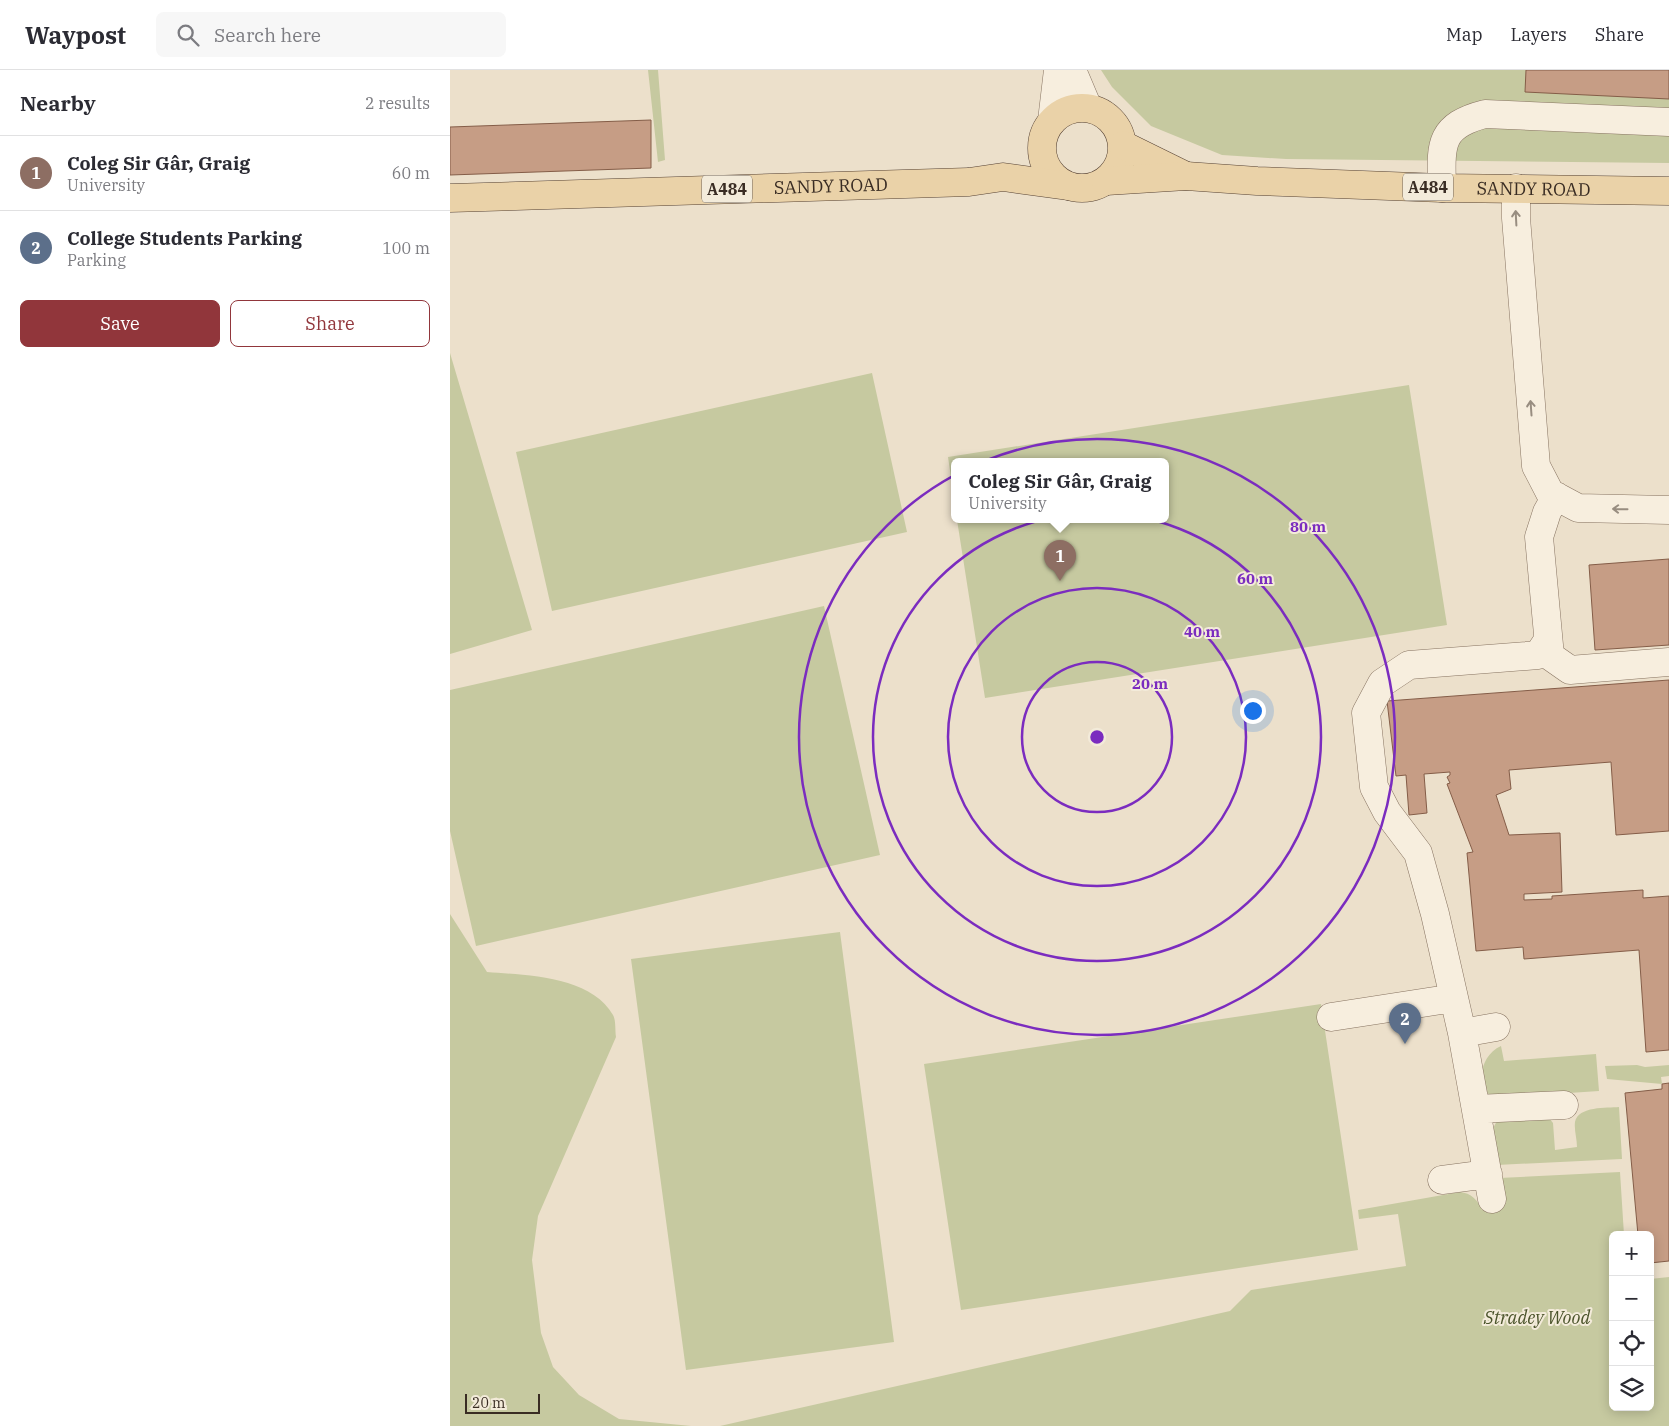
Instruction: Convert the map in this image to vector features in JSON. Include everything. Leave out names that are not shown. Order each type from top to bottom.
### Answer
[{"type":"main road","points":[[1003,177],[1047,133],[1062,113],[1074,108],[1088,108],[1101,112],[1112,120],[1119,132],[1122,145],[1121,159],[1116,171],[1106,182]]},
{"type":"main road","points":[[1047,133],[1042,158],[1056,180],[1068,186]]},
{"type":"main road","name":"SANDY ROAD","points":[[1122,145],[1186,176]]},
{"type":"main road","name":"SANDY ROAD","points":[[1106,182],[1186,176],[1258,181],[1442,188],[1669,192]]},
{"type":"main road","name":"SANDY ROAD","points":[[450,198],[969,182],[1003,177],[1068,186]]},
{"type":"main road","name":"A484","points":[[1068,186],[1081,189],[1094,187],[1106,182]]},
{"type":"street","points":[[1047,133],[1058,70]]},
{"type":"street","points":[[1072,70],[1088,108]]},
{"type":"street","points":[[1442,188],[1443,143],[1454,128],[1465,119],[1485,114],[1669,122]]},
{"type":"street","points":[[1516,188],[1516,218],[1536,466],[1550,493],[1578,508],[1669,510]]},
{"type":"street","points":[[1556,496],[1547,512],[1540,537],[1550,656],[1570,670],[1669,662]]},
{"type":"street","points":[[1442,1180],[1490,1186],[1462,1033],[1435,914],[1418,853],[1387,812],[1374,787],[1366,713],[1382,683],[1409,665],[1538,655],[1548,640]]},
{"type":"street","points":[[1331,1017],[1454,998]]},
{"type":"street","points":[[1462,1033],[1496,1027]]},
{"type":"street","points":[[1476,1109],[1564,1105]]},
{"type":"green space","points":[[648,70],[658,70],[665,160],[658,162]]},
{"type":"green space","points":[[1101,70],[1669,70],[1669,163],[1286,159],[1222,155],[1151,126],[1112,87]]},
{"type":"green space","points":[[450,353],[532,630],[450,654]]},
{"type":"green space","points":[[872,373],[907,532],[552,611],[516,452]]},
{"type":"green space","points":[[1409,385],[1447,625],[985,698],[957,523],[1169,523],[1169,458],[951,458],[951,478],[948,457]]},
{"type":"green space","points":[[824,606],[880,855],[476,946],[450,831],[450,690]]},
{"type":"green space","points":[[450,914],[487,972],[520,974],[574,985],[590,992],[603,1002],[613,1015],[616,1037],[538,1216],[532,1260],[541,1333],[553,1367],[579,1395],[619,1419],[691,1426],[450,1426]]},
{"type":"green space","points":[[840,932],[894,1342],[686,1370],[631,959]]},
{"type":"green space","points":[[1321,1004],[1358,1250],[961,1310],[924,1064]]},
{"type":"green space","points":[[1501,1046],[1504,1061],[1596,1054],[1599,1091],[1494,1098],[1484,1086],[1482,1071],[1488,1056]]},
{"type":"green space","points":[[1637,1065],[1645,1067],[1669,1065],[1669,1076],[1661,1077],[1662,1084],[1607,1079],[1605,1066]]},
{"type":"green space","points":[[1619,1107],[1622,1159],[1497,1165],[1491,1132],[1498,1119],[1549,1118],[1553,1123],[1555,1150],[1577,1147],[1575,1122],[1581,1113],[1587,1110]]},
{"type":"green space","name":"Stradey Wood","points":[[1620,1172],[1624,1231],[1609,1231],[1609,1411],[1654,1411],[1654,1279],[1669,1277],[1669,1426],[720,1426],[1230,1311],[1251,1290],[1406,1266],[1398,1214],[1359,1219],[1358,1210],[1460,1192],[1474,1198],[1482,1210],[1503,1206],[1499,1178]]},
{"type":"building","points":[[1526,70],[1669,70],[1669,99],[1525,92]]},
{"type":"building","points":[[651,120],[651,168],[450,175],[450,127]]},
{"type":"building","points":[[1669,559],[1669,645],[1595,650],[1589,565]]},
{"type":"building","points":[[1669,680],[1669,831],[1616,835],[1611,762],[1509,770],[1511,789],[1496,795],[1509,835],[1560,833],[1562,892],[1524,894],[1524,900],[1552,899],[1552,896],[1643,890],[1643,898],[1669,896],[1669,1050],[1646,1052],[1639,950],[1524,959],[1523,947],[1476,951],[1467,853],[1473,852],[1447,784],[1450,783],[1447,777],[1450,775],[1450,772],[1424,774],[1427,813],[1409,815],[1406,775],[1396,776],[1387,701]]},
{"type":"building","points":[[1669,1083],[1669,1261],[1654,1263],[1654,1231],[1638,1231],[1625,1093],[1662,1089],[1662,1084]]},
{"type":"place","name":"Coleg Sir Gâr, Graig","points":[[1060,581]]},
{"type":"place","name":"College Students Parking","points":[[1405,1044]]}]
